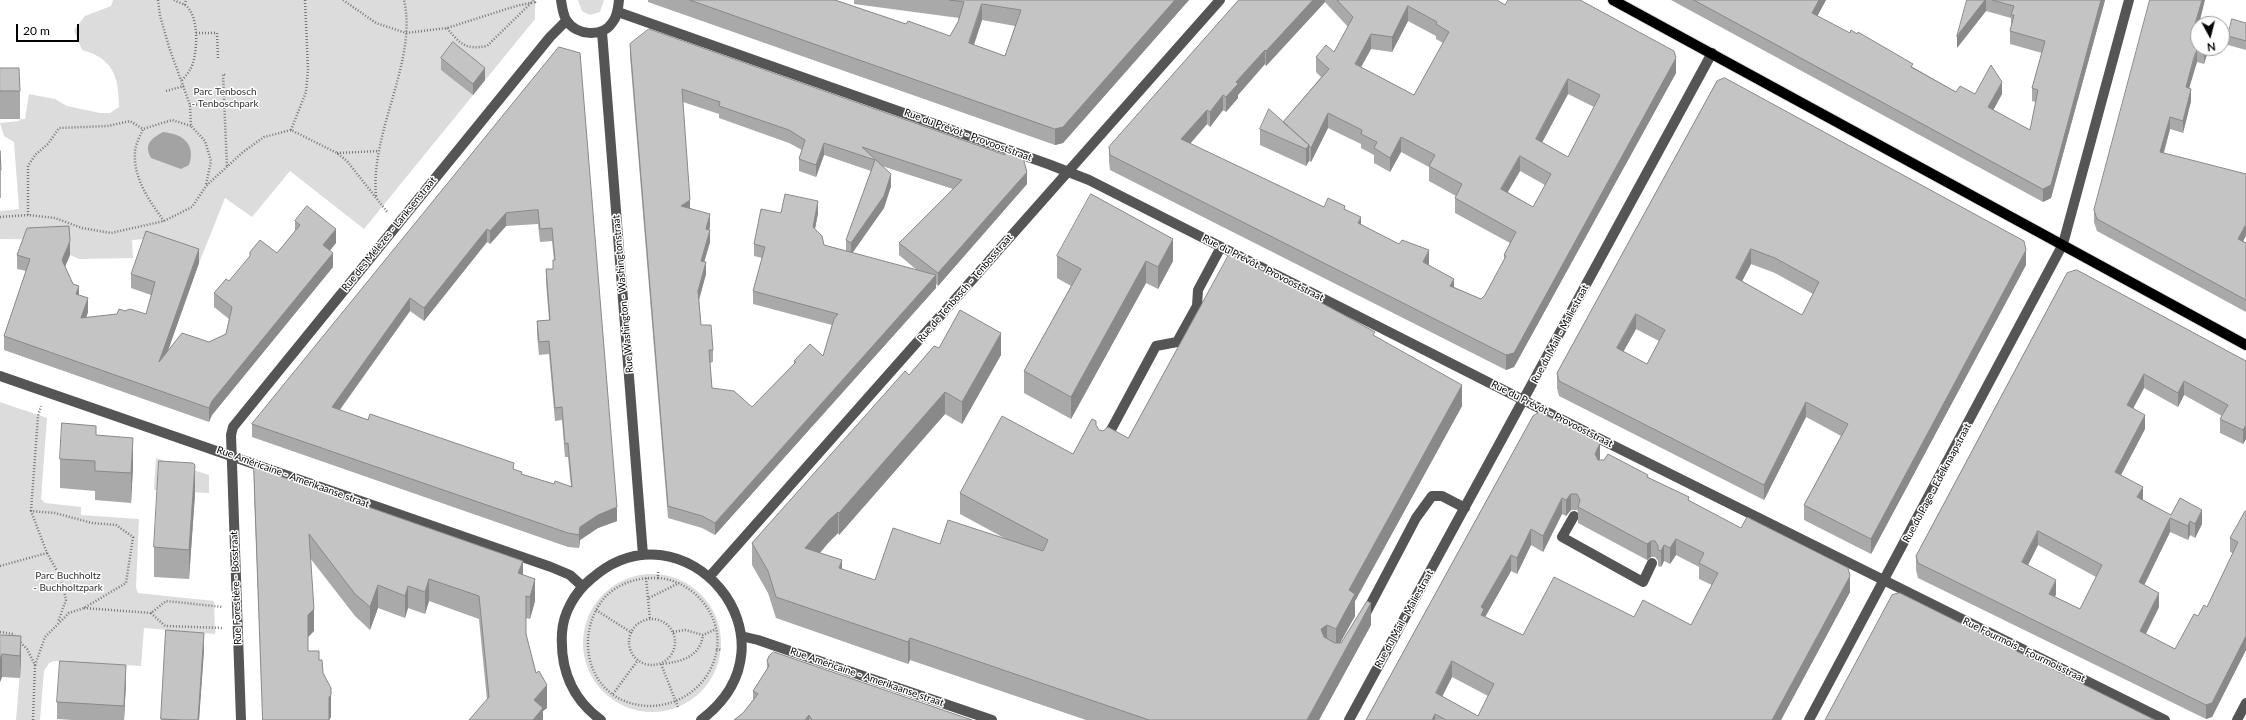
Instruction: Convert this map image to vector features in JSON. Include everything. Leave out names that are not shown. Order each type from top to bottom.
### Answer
[{"type":"main road","points":[[1614,0],[2246,345]]},
{"type":"street","points":[[561,0],[566,21],[577,30],[588,33],[602,32],[612,24],[618,12],[619,0]]},
{"type":"street","name":"Rue de Tenbosch - Tenbosstraat","points":[[710,576],[1220,0]]},
{"type":"street","name":"Rue du Page - Edelknaapstraat","points":[[1809,720],[2063,244],[2129,0]]},
{"type":"street","name":"Rue du Prévôt - Provooststraat","points":[[618,12],[1089,180],[1884,581]]},
{"type":"street","name":"Rue des Mélèzes - Lariksenstraat","points":[[232,456],[230,435],[233,427],[550,37],[566,21]]},
{"type":"street","name":"Rue Washington - Washingtonstraat","points":[[602,32],[643,555]]},
{"type":"street","name":"Rue du Mail - Maliestraat","points":[[1349,720],[1525,400],[1712,53]]},
{"type":"street","points":[[1102,446],[1156,346],[1178,342],[1197,306],[1198,290],[1221,247]]},
{"type":"street","name":"Rue Américaine - Amerikaanse straat","points":[[0,376],[551,567],[570,575],[582,586]]},
{"type":"street","points":[[1608,458],[1614,446]]},
{"type":"street","name":"Rue Forestière - Bosstraat","points":[[232,456],[241,720]]},
{"type":"street","points":[[1360,623],[1416,518],[1432,496],[1442,496],[1465,508]]},
{"type":"street","points":[[1574,516],[1562,537],[1643,582],[1652,563]]},
{"type":"street","points":[[601,720],[587,716],[565,674],[561,648],[562,628],[569,606],[582,586],[600,570],[620,560],[643,555],[668,556],[692,564],[710,576],[725,593],[736,614],[741,636],[741,656],[736,676],[727,694],[714,710],[701,720]]},
{"type":"street","name":"Rue Fourmois - Fourmoisstraat","points":[[1884,581],[2165,720]]},
{"type":"street","name":"Rue Américaine - Amerikaanse straat","points":[[741,636],[758,640],[992,720]]},
{"type":"street","points":[[2237,720],[2246,703]]},
{"type":"path","points":[[158,0],[160,16],[170,50],[190,105],[192,126]]},
{"type":"path","points":[[174,0],[185,5],[194,19],[196,33],[193,60],[190,70],[182,80]]},
{"type":"path","points":[[185,5],[186,0]]},
{"type":"path","points":[[291,130],[306,92],[308,69],[305,0]]},
{"type":"path","points":[[342,0],[376,23],[406,33],[447,28],[532,1]]},
{"type":"path","points":[[376,197],[374,178],[378,151],[398,78],[406,33],[404,0]]},
{"type":"path","points":[[447,28],[457,41],[465,46],[487,46],[521,15],[532,1]]},
{"type":"path","points":[[196,33],[217,33],[218,58]]},
{"type":"path","points":[[225,74],[223,74],[223,103],[228,167]]},
{"type":"path","points":[[166,91],[184,86]]},
{"type":"path","points":[[190,105],[223,103]]},
{"type":"path","points":[[28,215],[26,188],[28,166],[35,155],[48,144],[59,128],[108,126],[130,120],[143,129]]},
{"type":"path","points":[[143,129],[172,120],[192,126],[205,141],[211,161],[206,186]]},
{"type":"path","points":[[143,129],[135,152],[136,169],[143,189],[164,221]]},
{"type":"path","points":[[0,217],[28,215],[55,218],[82,228],[111,233],[164,221],[192,207],[206,186],[243,152],[264,137],[291,130],[338,153],[347,161],[397,225]]},
{"type":"path","points":[[338,153],[378,151]]},
{"type":"path","points":[[45,391],[38,416],[31,511],[47,553],[61,578],[66,600],[57,624]]},
{"type":"path","points":[[31,511],[56,513],[92,523],[116,525],[133,537],[126,583],[84,608],[69,613],[45,637],[35,665],[33,720]]},
{"type":"path","points":[[0,566],[47,553]]},
{"type":"path","points":[[658,572],[658,578]]},
{"type":"path","points":[[646,578],[650,620]]},
{"type":"path","points":[[646,578],[658,578],[679,583],[692,591],[703,602],[711,615],[716,629],[717,649],[710,673],[701,685],[690,695],[677,703],[657,708],[637,706],[618,698],[602,685],[592,668],[587,648],[588,631],[596,610],[602,601],[614,589],[630,581],[646,578]]},
{"type":"path","points":[[649,598],[679,583]]},
{"type":"path","points":[[151,613],[166,601],[214,606]]},
{"type":"path","points":[[84,608],[151,613],[165,626],[214,627]]},
{"type":"path","points":[[596,610],[632,632]]},
{"type":"path","points":[[661,664],[669,657],[674,648],[673,632],[662,622],[650,620],[639,623],[632,632],[629,644],[631,651],[638,660],[647,665],[661,664],[677,662],[691,656],[702,643],[703,635]]},
{"type":"path","points":[[673,632],[685,630],[703,635],[716,629]]},
{"type":"path","points":[[0,632],[13,634],[27,649],[35,665]]},
{"type":"path","points":[[717,649],[721,650]]},
{"type":"path","points":[[613,694],[638,660]]},
{"type":"path","points":[[661,664],[678,707]]},
{"type":"green space","name":"Parc Tenbosch - Tenboschpark","points":[[113,0],[535,0],[535,19],[364,229],[290,171],[252,217],[225,198],[199,263],[147,239],[132,240],[133,258],[79,259],[70,255],[69,240],[0,239],[0,211],[19,209],[14,142],[4,136],[0,123],[25,119],[29,94],[55,99],[67,106],[100,113],[110,113],[119,107],[118,87],[112,70],[101,58],[82,50],[74,30],[85,16],[111,6]]},
{"type":"green space","points":[[578,0],[604,0],[600,12],[590,15],[582,11]]},
{"type":"green space","name":"Parc Buchholtz - Buchholtzpark","points":[[0,402],[47,418],[41,499],[45,503],[81,507],[81,515],[139,519],[136,587],[138,593],[214,601],[215,634],[144,628],[141,666],[54,661],[49,663],[44,671],[40,720],[16,720],[21,659],[0,657]]},
{"type":"green space","points":[[156,458],[209,475],[209,493],[154,490]]},
{"type":"green space","points":[[659,574],[679,579],[691,585],[706,599],[716,616],[720,629],[720,657],[716,670],[710,682],[696,697],[679,707],[666,711],[645,712],[625,707],[613,701],[598,687],[588,670],[584,657],[583,636],[588,616],[594,604],[608,589],[625,579],[638,575]]},
{"type":"shaded area","points":[[163,132],[176,135],[186,141],[191,151],[189,165],[181,169],[151,158],[148,145],[152,139]]},
{"type":"building","points":[[690,0],[835,0],[906,24],[908,21],[950,36],[958,22],[964,2],[949,0],[1175,0],[1063,127],[1055,129]],"holes":[[[982,4],[1021,10],[1005,56],[969,43]]]},
{"type":"building","points":[[1239,0],[1313,0],[1236,82],[1238,84],[1226,97],[1223,95],[1210,112],[1207,110],[1181,139],[1324,207],[1328,198],[1345,206],[1344,209],[1361,217],[1358,223],[1399,244],[1402,240],[1429,250],[1423,262],[1454,279],[1450,286],[1481,299],[1485,295],[1506,256],[1504,255],[1516,232],[1455,198],[1462,184],[1429,166],[1435,155],[1401,137],[1390,158],[1374,148],[1377,142],[1361,134],[1362,130],[1328,113],[1311,148],[1283,122],[1329,69],[1316,57],[1326,45],[1334,52],[1353,17],[1337,0],[1497,0],[1505,5],[1508,0],[1580,0],[1674,51],[1676,58],[1514,353],[1506,355],[1110,155],[1109,147]],"holes":[[[1408,6],[1437,22],[1436,24],[1449,32],[1414,95],[1355,64],[1371,34],[1392,37]],[[1568,79],[1600,95],[1568,157],[1536,139]],[[1520,156],[1551,174],[1533,207],[1501,189]]]},
{"type":"building","points":[[1694,0],[1819,0],[1812,13],[1850,33],[1851,30],[1857,34],[1858,32],[1913,64],[1911,67],[1956,92],[1960,86],[1975,94],[1991,65],[2002,82],[1988,107],[2030,130],[2038,90],[2032,88],[2045,41],[2010,31],[2014,15],[2011,15],[2014,6],[1992,0],[2101,0],[2051,185],[2043,189]]},
{"type":"building","points":[[1967,0],[1985,0],[1957,36]]},
{"type":"building","points":[[2150,0],[2202,0],[2197,16],[2190,16],[2190,56],[2194,56],[2186,87],[2191,89],[2183,121],[2170,117],[2160,152],[2246,174],[2246,224],[2238,239],[2246,243],[2246,300],[2097,219],[2094,210]]},
{"type":"building","points":[[2232,19],[2246,23],[2246,41],[2230,37]]},
{"type":"building","points":[[649,29],[1005,155],[1006,152],[1023,158],[1027,172],[938,273],[899,243],[962,180],[862,147],[891,174],[884,196],[851,243],[846,240],[875,160],[824,143],[816,165],[799,159],[805,140],[789,130],[719,106],[720,102],[682,89],[690,200],[681,206],[710,214],[706,229],[710,230],[701,261],[706,262],[698,291],[701,325],[711,325],[713,350],[709,350],[712,388],[734,391],[752,407],[796,362],[794,361],[810,344],[823,356],[834,319],[838,314],[753,291],[765,247],[754,244],[761,209],[781,213],[785,194],[818,201],[813,227],[822,236],[824,245],[936,275],[715,523],[702,516],[668,506],[630,44]]},
{"type":"building","points":[[453,42],[485,68],[473,84],[441,58]]},
{"type":"building","points":[[559,47],[580,53],[617,507],[598,515],[580,527],[579,535],[568,533],[252,424]],"holes":[[[538,210],[540,229],[552,228],[555,260],[553,260],[553,269],[546,269],[550,320],[537,321],[539,342],[549,341],[555,408],[562,407],[565,444],[568,443],[572,487],[555,481],[554,484],[521,474],[522,472],[513,469],[514,463],[370,414],[368,420],[332,407],[410,298],[424,308],[487,229],[490,231],[506,213]]]},
{"type":"building","points":[[0,68],[19,68],[20,91],[0,91]]},
{"type":"building","points":[[1725,78],[2024,241],[2026,250],[1871,539],[1804,505],[1848,424],[1806,402],[1764,485],[1559,381],[1557,373],[1717,81]],"holes":[[[1751,249],[1775,258],[1819,282],[1802,315],[1736,278]],[[1636,314],[1665,330],[1647,364],[1617,348]]]},
{"type":"building","points":[[1269,109],[1309,145],[1306,149],[1260,129]]},
{"type":"building","points":[[1091,194],[1173,239],[1158,267],[1146,261],[1071,397],[1024,371],[1081,269],[1057,256]]},
{"type":"building","points":[[307,206],[336,229],[323,245],[333,253],[212,401],[209,408],[4,336],[30,259],[17,255],[27,228],[69,226],[70,241],[62,260],[73,284],[79,286],[76,294],[88,298],[81,318],[117,314],[119,309],[125,311],[130,309],[146,314],[155,282],[131,274],[146,231],[199,249],[159,362],[182,333],[209,342],[226,334],[232,307],[214,293],[226,279],[229,281],[250,256],[250,252],[260,240],[277,253],[300,225],[295,221]]},
{"type":"building","points":[[1230,253],[1375,332],[1373,335],[1462,385],[1349,590],[1355,594],[1336,629],[1327,625],[1321,629],[1324,637],[1335,643],[1341,643],[1367,601],[1371,603],[1307,720],[1149,720],[910,638],[908,642],[776,597],[768,571],[752,543],[905,371],[909,375],[934,346],[939,348],[960,310],[1001,333],[962,402],[945,392],[839,513],[838,512],[829,520],[805,548],[842,560],[839,568],[875,580],[893,528],[940,544],[948,520],[1043,551],[1048,540],[960,493],[1002,416],[1073,454],[1092,419],[1096,421],[1096,425],[1099,430],[1103,431],[1108,427],[1128,438]]},
{"type":"building","points":[[2077,270],[2246,361],[2246,425],[2243,430],[2220,419],[2228,405],[2184,381],[2178,393],[2144,374],[2127,405],[2145,415],[2115,472],[2143,487],[2137,497],[2171,515],[2180,498],[2202,510],[2195,524],[2190,521],[2188,526],[2170,518],[2139,582],[2159,593],[2140,631],[2175,649],[2194,614],[2198,616],[2204,605],[2207,607],[2238,542],[2230,538],[2246,511],[2246,636],[2212,703],[2206,705],[1918,563],[1916,556],[2067,273]],"holes":[[[2038,531],[2102,565],[2080,609],[2049,594],[2056,580],[2022,562]]]},
{"type":"building","points":[[1540,412],[1600,443],[1595,454],[1598,460],[1604,460],[1608,454],[1648,475],[1647,477],[1689,497],[1688,500],[1741,528],[1747,517],[1848,568],[1850,576],[1772,720],[1446,720],[1435,714],[1432,720],[1366,720],[1533,416]],"holes":[[[1571,494],[1577,494],[1580,500],[1578,507],[1647,544],[1651,541],[1655,541],[1658,546],[1658,550],[1661,551],[1664,545],[1670,548],[1676,539],[1704,553],[1699,563],[1718,573],[1691,625],[1643,600],[1634,617],[1554,577],[1523,635],[1481,615],[1484,609],[1481,607],[1511,555],[1517,558],[1531,529],[1543,536],[1562,498],[1566,500]],[[1452,661],[1494,684],[1478,716],[1436,693]]]},
{"type":"building","points":[[62,423],[96,426],[96,435],[133,438],[131,473],[95,471],[95,461],[60,459]]},
{"type":"building","points":[[159,461],[193,463],[195,465],[189,550],[154,547]]},
{"type":"building","points":[[254,467],[523,561],[518,573],[535,579],[530,597],[526,596],[526,634],[536,673],[539,671],[547,685],[534,700],[543,708],[533,720],[469,720],[489,697],[479,596],[429,579],[425,592],[408,586],[405,596],[378,585],[370,607],[355,594],[309,534],[314,609],[308,615],[308,651],[319,651],[319,660],[322,660],[323,673],[331,688],[331,695],[329,697],[329,720],[263,720]]},
{"type":"building","points":[[1900,593],[2155,720],[1825,720],[1892,595]]},
{"type":"building","points":[[166,630],[204,633],[198,720],[161,719]]},
{"type":"building","points":[[0,635],[21,636],[20,656],[2,654],[0,659]]},
{"type":"building","points":[[774,652],[972,720],[812,720],[809,715],[805,720],[734,720],[743,713],[758,694],[753,691],[769,666],[767,661],[769,656]]},
{"type":"building","points":[[60,661],[126,665],[124,706],[57,702]]}]
